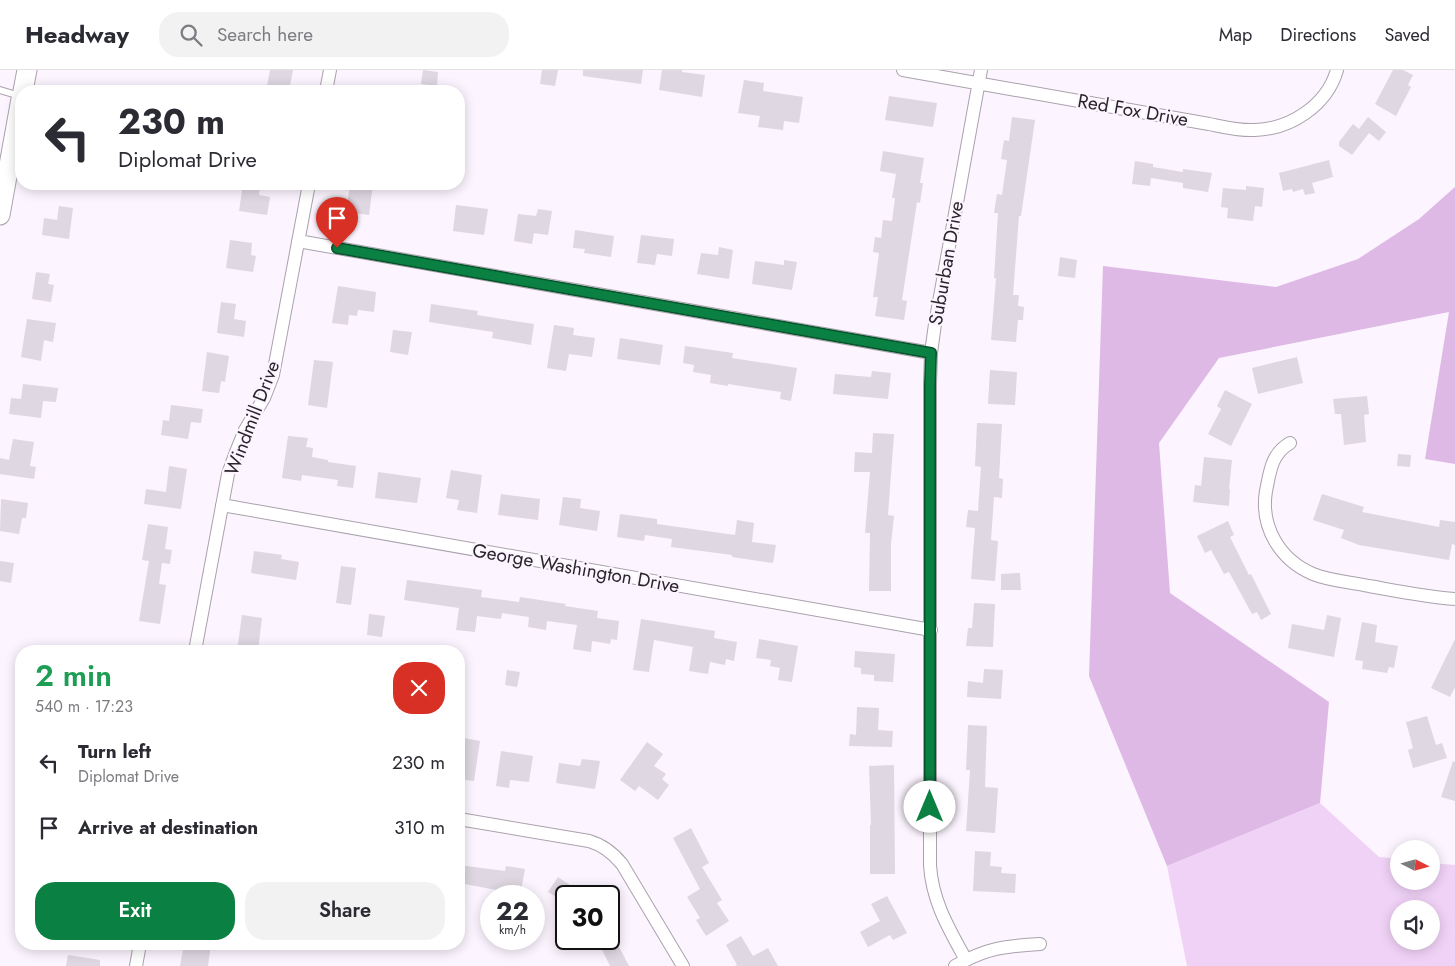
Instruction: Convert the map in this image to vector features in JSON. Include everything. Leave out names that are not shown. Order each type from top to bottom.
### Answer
[{"type":"street","points":[[24,85],[26,70]]},
{"type":"street","points":[[327,85],[330,70]]},
{"type":"street","name":"Red Fox Drive","points":[[903,70],[1248,130],[1274,128],[1303,115],[1319,101],[1330,87],[1337,70]]},
{"type":"street","name":"Suburban Drive","points":[[960,963],[936,900],[930,876],[930,384],[931,353],[981,70]]},
{"type":"street","points":[[0,215],[15,131]]},
{"type":"street","name":"Windmill Drive","points":[[196,645],[228,474],[245,430],[264,398],[273,375],[308,190]]},
{"type":"street","points":[[298,241],[931,353]]},
{"type":"street","points":[[1290,442],[1280,450],[1272,461],[1265,496],[1265,514],[1269,530],[1287,558],[1300,567],[1321,576],[1418,596],[1455,599]]},
{"type":"street","name":"George Washington Drive","points":[[222,506],[931,630]]},
{"type":"street","points":[[465,820],[589,841],[603,846],[614,854],[622,864],[683,966]]},
{"type":"street","points":[[960,963],[1003,946],[1040,944]]},
{"type":"street","points":[[136,966],[139,950]]},
{"type":"lane","points":[[0,90],[15,96]]},
{"type":"shaded area","points":[[1455,187],[1455,464],[1425,459],[1449,312],[1219,358],[1159,443],[1170,593],[1329,702],[1320,803],[1167,866],[1089,676],[1103,266],[1276,287],[1358,259],[1419,219]]},
{"type":"shaded area","points":[[1320,803],[1379,857],[1390,858],[1390,890],[1440,890],[1440,864],[1455,865],[1455,966],[1187,966],[1167,866]]},
{"type":"building","points":[[270,70],[293,70],[290,85],[267,85]]},
{"type":"building","points":[[423,70],[438,72],[437,85],[421,84]]},
{"type":"building","points":[[542,70],[558,70],[555,86],[540,84]]},
{"type":"building","points":[[583,70],[643,70],[641,84],[583,76]]},
{"type":"building","points":[[662,70],[682,70],[682,72],[705,75],[702,97],[659,90]]},
{"type":"building","points":[[1393,70],[1403,70],[1413,75],[1408,85],[1411,87],[1396,116],[1375,104]]},
{"type":"building","points":[[744,80],[764,83],[763,91],[803,97],[799,123],[784,121],[783,130],[758,127],[760,116],[738,113]]},
{"type":"building","points":[[889,96],[937,103],[933,127],[885,120]]},
{"type":"building","points":[[1012,117],[1035,120],[1021,216],[1019,216],[1013,295],[1019,295],[1018,306],[1024,307],[1023,320],[1018,320],[1016,342],[991,340],[996,278],[994,278],[998,213],[994,213],[997,194],[1002,195],[1007,160],[1001,159],[1004,140],[1009,141]]},
{"type":"building","points":[[1368,117],[1386,132],[1379,141],[1369,133],[1352,155],[1339,146],[1339,142],[1353,124],[1359,129]]},
{"type":"building","points":[[883,151],[924,158],[920,183],[923,183],[920,203],[917,202],[902,300],[907,301],[904,320],[875,316],[878,297],[873,297],[879,253],[873,252],[875,237],[881,238],[883,220],[892,221],[895,198],[892,198],[896,174],[880,171]]},
{"type":"building","points":[[1329,160],[1333,177],[1312,183],[1315,193],[1305,195],[1303,189],[1293,192],[1292,189],[1283,191],[1279,173]]},
{"type":"building","points":[[1135,161],[1153,164],[1153,167],[1183,172],[1183,169],[1212,173],[1208,192],[1183,188],[1183,183],[1151,178],[1150,186],[1132,184]]},
{"type":"building","points":[[1246,186],[1264,188],[1262,207],[1255,206],[1253,221],[1227,218],[1228,208],[1221,207],[1223,188],[1246,190]]},
{"type":"building","points":[[242,190],[259,190],[259,195],[270,197],[267,215],[239,211]]},
{"type":"building","points":[[349,190],[372,190],[369,215],[346,212]]},
{"type":"building","points":[[456,205],[488,209],[484,235],[453,231]]},
{"type":"building","points":[[59,206],[73,208],[69,239],[42,235],[44,218],[57,220]]},
{"type":"building","points":[[538,209],[552,211],[548,235],[534,233],[532,244],[514,241],[518,214],[536,216]]},
{"type":"building","points":[[575,230],[614,236],[611,257],[584,253],[585,249],[573,248]]},
{"type":"building","points":[[641,235],[674,239],[672,256],[657,254],[655,265],[637,263]]},
{"type":"building","points":[[230,240],[252,243],[251,255],[256,256],[253,272],[226,268]]},
{"type":"building","points":[[719,247],[733,250],[729,279],[697,274],[701,253],[718,255]]},
{"type":"building","points":[[1060,257],[1077,260],[1075,278],[1058,276]]},
{"type":"building","points":[[784,260],[797,262],[792,290],[752,284],[755,261],[784,265]]},
{"type":"building","points":[[36,272],[50,274],[48,284],[54,285],[51,302],[32,299]]},
{"type":"building","points":[[338,286],[376,292],[374,312],[358,310],[357,316],[349,315],[348,325],[332,323]]},
{"type":"building","points":[[221,302],[236,304],[234,319],[246,321],[244,337],[217,333]]},
{"type":"building","points":[[431,304],[478,311],[477,315],[534,324],[531,345],[492,338],[493,332],[429,322]]},
{"type":"building","points":[[27,319],[56,323],[53,342],[44,340],[41,361],[21,357]]},
{"type":"building","points":[[554,325],[574,328],[573,335],[595,338],[592,357],[569,354],[566,371],[547,368]]},
{"type":"building","points":[[393,330],[412,332],[408,355],[390,352]]},
{"type":"building","points":[[620,338],[663,345],[660,365],[617,359]]},
{"type":"building","points":[[685,346],[733,353],[732,358],[797,368],[791,401],[780,399],[781,392],[710,383],[711,375],[693,372],[694,365],[683,363]]},
{"type":"building","points":[[207,352],[229,356],[225,382],[221,381],[219,393],[202,391]]},
{"type":"building","points":[[1297,357],[1303,383],[1258,394],[1252,368]]},
{"type":"building","points":[[314,360],[333,362],[327,408],[308,405]]},
{"type":"building","points":[[990,370],[1017,372],[1015,405],[988,404]]},
{"type":"building","points":[[872,371],[891,373],[888,399],[833,394],[835,374],[871,377]]},
{"type":"building","points":[[23,384],[58,388],[56,402],[43,401],[41,418],[9,414],[11,398],[21,399]]},
{"type":"building","points":[[1225,390],[1252,404],[1231,446],[1208,434],[1221,409],[1217,406]]},
{"type":"building","points":[[1367,396],[1369,414],[1364,415],[1366,442],[1344,445],[1341,414],[1335,414],[1333,399]]},
{"type":"building","points":[[171,405],[203,409],[201,423],[191,422],[188,439],[161,435],[163,420],[169,421]]},
{"type":"building","points":[[977,423],[1002,424],[999,478],[1003,479],[1002,498],[994,497],[991,540],[998,541],[995,581],[971,579],[975,528],[966,527],[968,510],[978,511],[981,467],[975,466]]},
{"type":"building","points":[[873,433],[894,434],[888,515],[894,516],[891,544],[891,591],[869,591],[870,533],[865,533],[870,472],[854,472],[855,452],[872,453]]},
{"type":"building","points":[[288,436],[308,438],[306,447],[313,448],[312,457],[328,460],[328,462],[356,466],[353,488],[337,486],[338,480],[302,475],[301,481],[282,478]]},
{"type":"building","points":[[13,439],[34,442],[30,466],[36,467],[34,479],[0,474],[0,458],[9,460]]},
{"type":"building","points":[[1398,454],[1411,455],[1410,467],[1397,466]]},
{"type":"building","points":[[1204,457],[1232,460],[1229,506],[1193,502],[1195,485],[1201,486]]},
{"type":"building","points":[[169,466],[187,469],[181,509],[144,504],[146,489],[166,492]]},
{"type":"building","points":[[451,470],[482,475],[477,513],[457,510],[459,500],[446,498]]},
{"type":"building","points":[[378,472],[421,478],[417,503],[375,498]]},
{"type":"building","points":[[501,494],[540,499],[538,520],[498,515]]},
{"type":"building","points":[[1322,494],[1364,507],[1362,512],[1439,527],[1440,520],[1455,522],[1455,545],[1452,544],[1449,560],[1359,545],[1341,538],[1344,530],[1313,520]]},
{"type":"building","points":[[563,497],[581,499],[580,508],[600,511],[597,531],[559,525]]},
{"type":"building","points":[[1,499],[28,503],[26,518],[22,518],[19,534],[0,531]]},
{"type":"building","points":[[620,514],[657,519],[657,524],[735,535],[737,520],[754,523],[752,542],[776,545],[773,563],[732,557],[732,555],[671,547],[672,539],[645,535],[644,541],[617,537]]},
{"type":"building","points":[[1228,521],[1234,535],[1230,537],[1271,614],[1261,620],[1257,612],[1252,614],[1229,572],[1224,574],[1211,550],[1205,553],[1197,536]]},
{"type":"building","points":[[148,524],[168,527],[165,549],[172,550],[170,564],[162,563],[159,584],[166,585],[160,624],[139,621],[149,561],[142,560]]},
{"type":"building","points":[[254,551],[282,555],[281,559],[299,562],[296,580],[251,573]]},
{"type":"building","points":[[0,561],[14,563],[11,583],[0,581]]},
{"type":"building","points":[[341,566],[356,568],[351,605],[336,603]]},
{"type":"building","points":[[1020,573],[1021,590],[1001,590],[1001,574]]},
{"type":"building","points":[[407,580],[482,590],[481,597],[519,602],[520,597],[598,611],[597,618],[619,621],[617,640],[611,639],[610,644],[592,641],[591,652],[573,649],[577,625],[547,621],[546,630],[528,627],[529,617],[502,613],[501,619],[477,616],[475,632],[456,630],[459,608],[404,600]]},
{"type":"building","points":[[974,603],[995,604],[993,647],[966,646],[968,628],[972,628]]},
{"type":"building","points":[[369,614],[385,616],[382,637],[367,635]]},
{"type":"building","points":[[242,615],[262,618],[259,645],[238,645]]},
{"type":"building","points":[[1327,615],[1341,618],[1334,657],[1288,648],[1292,624],[1324,630]]},
{"type":"building","points":[[641,619],[715,631],[714,638],[737,642],[734,661],[726,659],[725,665],[710,662],[708,674],[689,671],[693,647],[654,640],[649,672],[633,670]]},
{"type":"building","points":[[1362,622],[1377,625],[1375,642],[1398,646],[1394,668],[1389,667],[1387,673],[1362,669],[1363,661],[1355,660]]},
{"type":"building","points":[[759,639],[798,646],[792,682],[778,680],[780,668],[770,666],[771,660],[756,658]]},
{"type":"building","points":[[1455,639],[1455,687],[1450,697],[1431,688]]},
{"type":"building","points":[[855,651],[895,654],[893,682],[874,681],[874,675],[861,674],[861,668],[854,667]]},
{"type":"building","points":[[984,669],[1003,670],[1001,699],[967,697],[968,681],[983,683]]},
{"type":"building","points":[[507,670],[520,672],[517,687],[505,685]]},
{"type":"building","points":[[857,707],[879,708],[878,730],[893,731],[892,747],[849,746],[850,734],[856,735]]},
{"type":"building","points":[[1427,716],[1436,745],[1442,743],[1447,758],[1413,768],[1408,750],[1413,748],[1406,722]]},
{"type":"building","points":[[968,725],[987,726],[985,787],[998,788],[995,833],[966,831],[970,770],[966,770]]},
{"type":"building","points":[[465,738],[480,741],[474,781],[465,780]]},
{"type":"building","points":[[647,742],[663,754],[654,766],[666,774],[662,779],[669,785],[658,800],[639,786],[635,791],[620,780]]},
{"type":"building","points":[[501,751],[533,756],[529,782],[510,780],[509,788],[496,786]]},
{"type":"building","points":[[582,759],[600,761],[595,789],[556,783],[559,763],[580,766]]},
{"type":"building","points":[[1453,761],[1455,762],[1455,801],[1441,797]]},
{"type":"building","points":[[894,765],[895,874],[870,874],[869,766]]},
{"type":"building","points":[[691,828],[709,863],[702,867],[722,900],[717,903],[729,921],[706,936],[696,920],[700,918],[687,897],[700,889],[673,838]]},
{"type":"building","points":[[975,851],[991,852],[990,866],[1002,867],[1001,873],[1016,874],[1015,893],[973,891]]},
{"type":"building","points":[[465,866],[505,871],[506,866],[525,869],[522,885],[480,885],[480,887],[465,884]]},
{"type":"building","points":[[558,877],[570,885],[555,885],[555,896],[548,892]]},
{"type":"building","points":[[887,896],[907,933],[893,940],[890,935],[868,947],[860,932],[880,921],[871,904]]},
{"type":"building","points":[[741,936],[753,956],[768,948],[778,966],[735,966],[737,965],[726,945]]},
{"type":"building","points":[[620,949],[629,966],[610,966],[602,950]]},
{"type":"building","points":[[183,950],[210,950],[208,966],[180,966]]},
{"type":"building","points":[[68,955],[100,960],[100,966],[66,966]]},
{"type":"route","points":[[337,248],[931,353],[930,807]]}]
